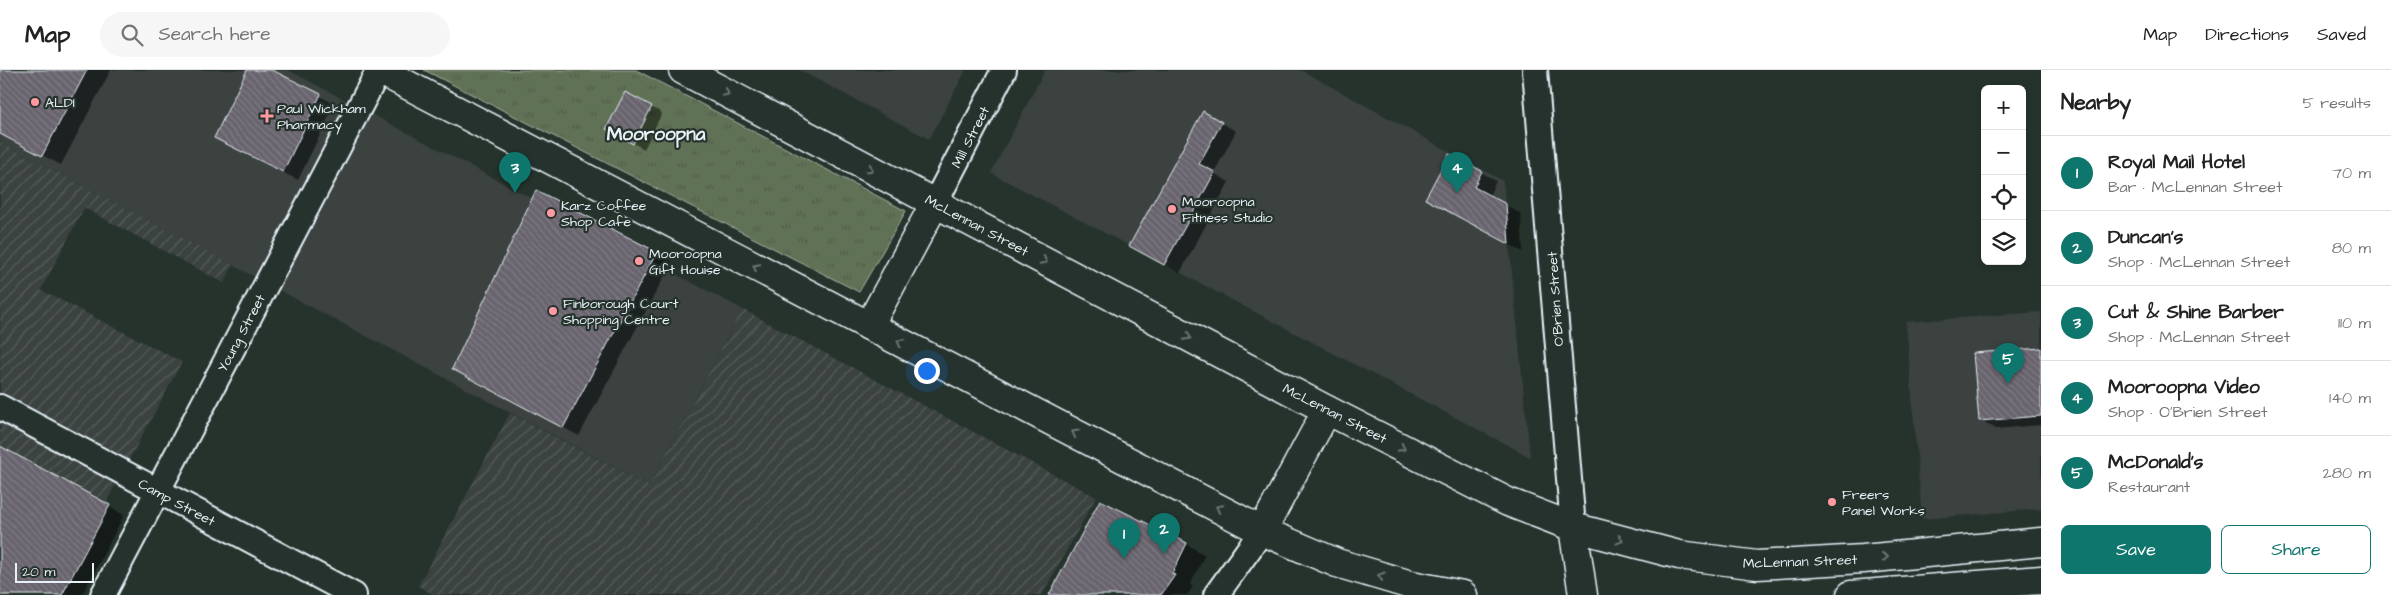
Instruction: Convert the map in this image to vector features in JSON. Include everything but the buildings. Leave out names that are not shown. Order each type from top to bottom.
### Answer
[{"type":"highway","points":[[379,70],[1262,531],[1337,563],[1411,585],[1463,595]]},
{"type":"highway","name":"McLennan Street","points":[[683,70],[1327,410],[1508,502],[1573,527],[1679,555],[1757,565],[1863,558],[2041,542]]},
{"type":"highway","points":[[869,326],[935,203]]},
{"type":"highway","points":[[1262,531],[1327,410]]},
{"type":"highway","points":[[1573,527],[1583,595]]},
{"type":"highway","points":[[1851,595],[2041,580]]},
{"type":"street","name":"Young Street","points":[[103,595],[379,70]]},
{"type":"street","name":"Mill Street","points":[[935,203],[1004,70]]},
{"type":"street","name":"O'Brien Street","points":[[1536,70],[1573,527]]},
{"type":"street","name":"Camp Street","points":[[0,408],[354,595]]},
{"type":"street","points":[[1216,595],[1262,531]]},
{"type":"shaded area","points":[[0,70],[288,70],[742,309],[649,486],[0,142]]},
{"type":"shaded area","points":[[799,70],[966,70],[929,139]]},
{"type":"shaded area","points":[[1045,70],[1301,70],[1503,181],[1530,457],[991,173]]},
{"type":"shaded area","points":[[0,142],[233,265],[224,283],[84,208],[41,290],[182,362],[103,508],[0,595]]},
{"type":"shaded area","points":[[742,309],[1096,497],[1042,595],[434,595],[418,586],[510,413],[649,486]]},
{"type":"shaded area","points":[[2041,312],[2041,509],[1922,519],[1906,322]]},
{"type":"green space","points":[[424,70],[636,70],[906,211],[859,292]]},
{"type":"place","name":"ALDI","points":[[35,102]]},
{"type":"place","name":"Paul Wickham Pharmacy","points":[[267,116]]},
{"type":"place","name":"Cut & Shine Barber","points":[[515,193]]},
{"type":"place","name":"Mooroopna Video","points":[[1457,193]]},
{"type":"place","name":"Mooroopna Fitness Studio","points":[[1172,209]]},
{"type":"place","name":"Karz Coffee Shop Cafe","points":[[551,213]]},
{"type":"place","name":"Mooroopna Gift Houise","points":[[639,261]]},
{"type":"place","name":"Finborough Court Shopping Centre","points":[[553,311]]},
{"type":"place","name":"McDonald's","points":[[2008,384]]},
{"type":"place","name":"Freers Panel Works","points":[[1832,502]]},
{"type":"place","name":"Duncan's","points":[[1164,554]]},
{"type":"place","name":"Royal Mail Hotel","points":[[1124,559]]},
{"type":"district","name":"Mooroopna","points":[[656,133]]}]
